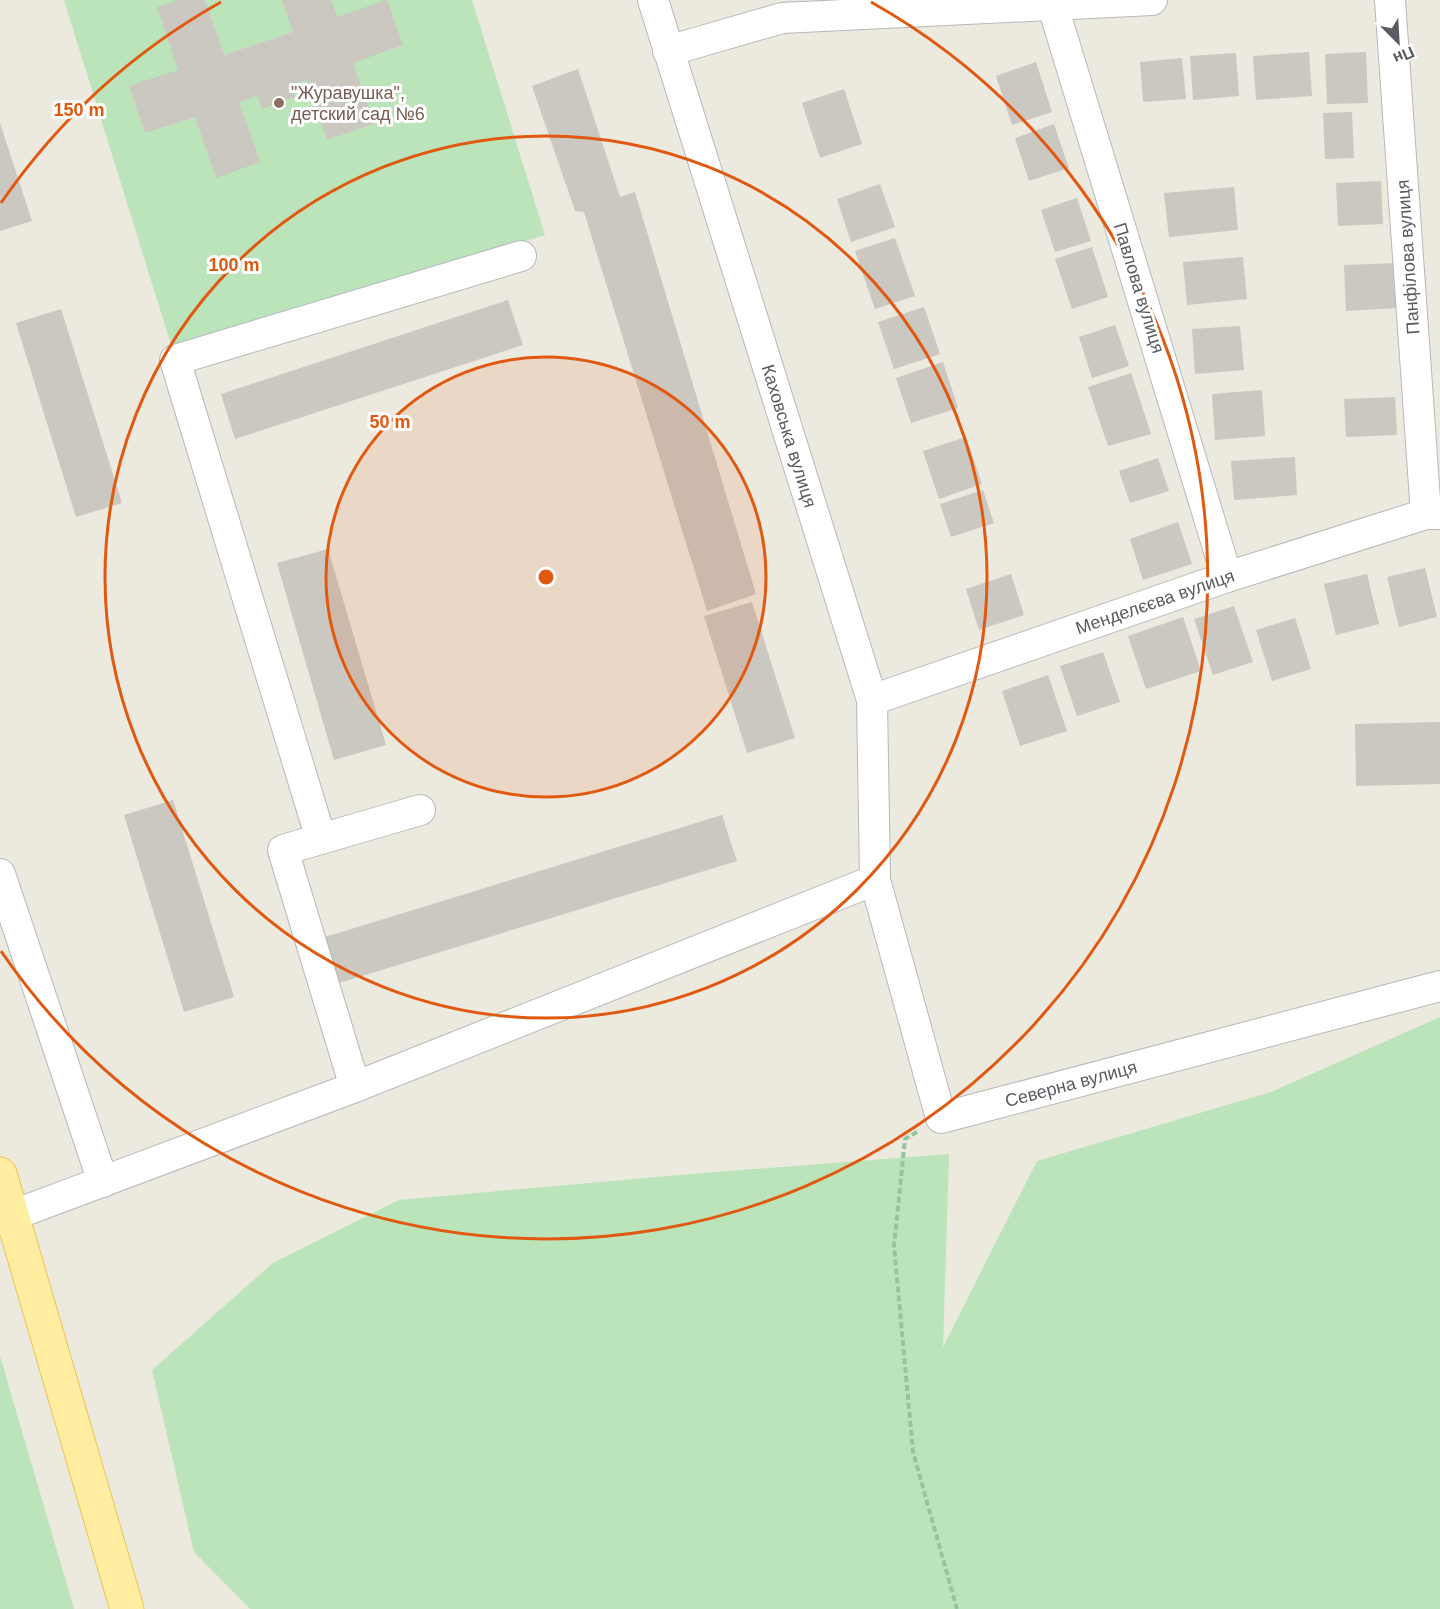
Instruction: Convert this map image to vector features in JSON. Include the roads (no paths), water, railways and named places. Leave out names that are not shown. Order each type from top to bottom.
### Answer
[{"type":"main road","points":[[0,1174],[6,1217],[127,1609]]},
{"type":"street","name":"Каховська вулиця","points":[[653,0],[872,700],[875,880]]},
{"type":"street","points":[[668,51],[782,18],[1052,2],[1152,0]]},
{"type":"street","name":"Панфілова вулиця","points":[[1390,0],[1433,514]]},
{"type":"street","name":"Павлова вулиця","points":[[1052,2],[1227,577]]},
{"type":"street","points":[[321,839],[175,360],[521,256]]},
{"type":"street","name":"Менделєєва вулиця","points":[[872,700],[1227,577],[1433,514]]},
{"type":"street","points":[[355,1087],[284,850],[420,810]]},
{"type":"street","points":[[0,874],[103,1182]]},
{"type":"street","points":[[6,1217],[355,1087],[875,880]]},
{"type":"street","name":"Северна вулиця","points":[[875,880],[941,1118],[1440,986]]},
{"type":"place","name":"\"Журавушка\", детский сад №6","points":[[279,103]]}]
